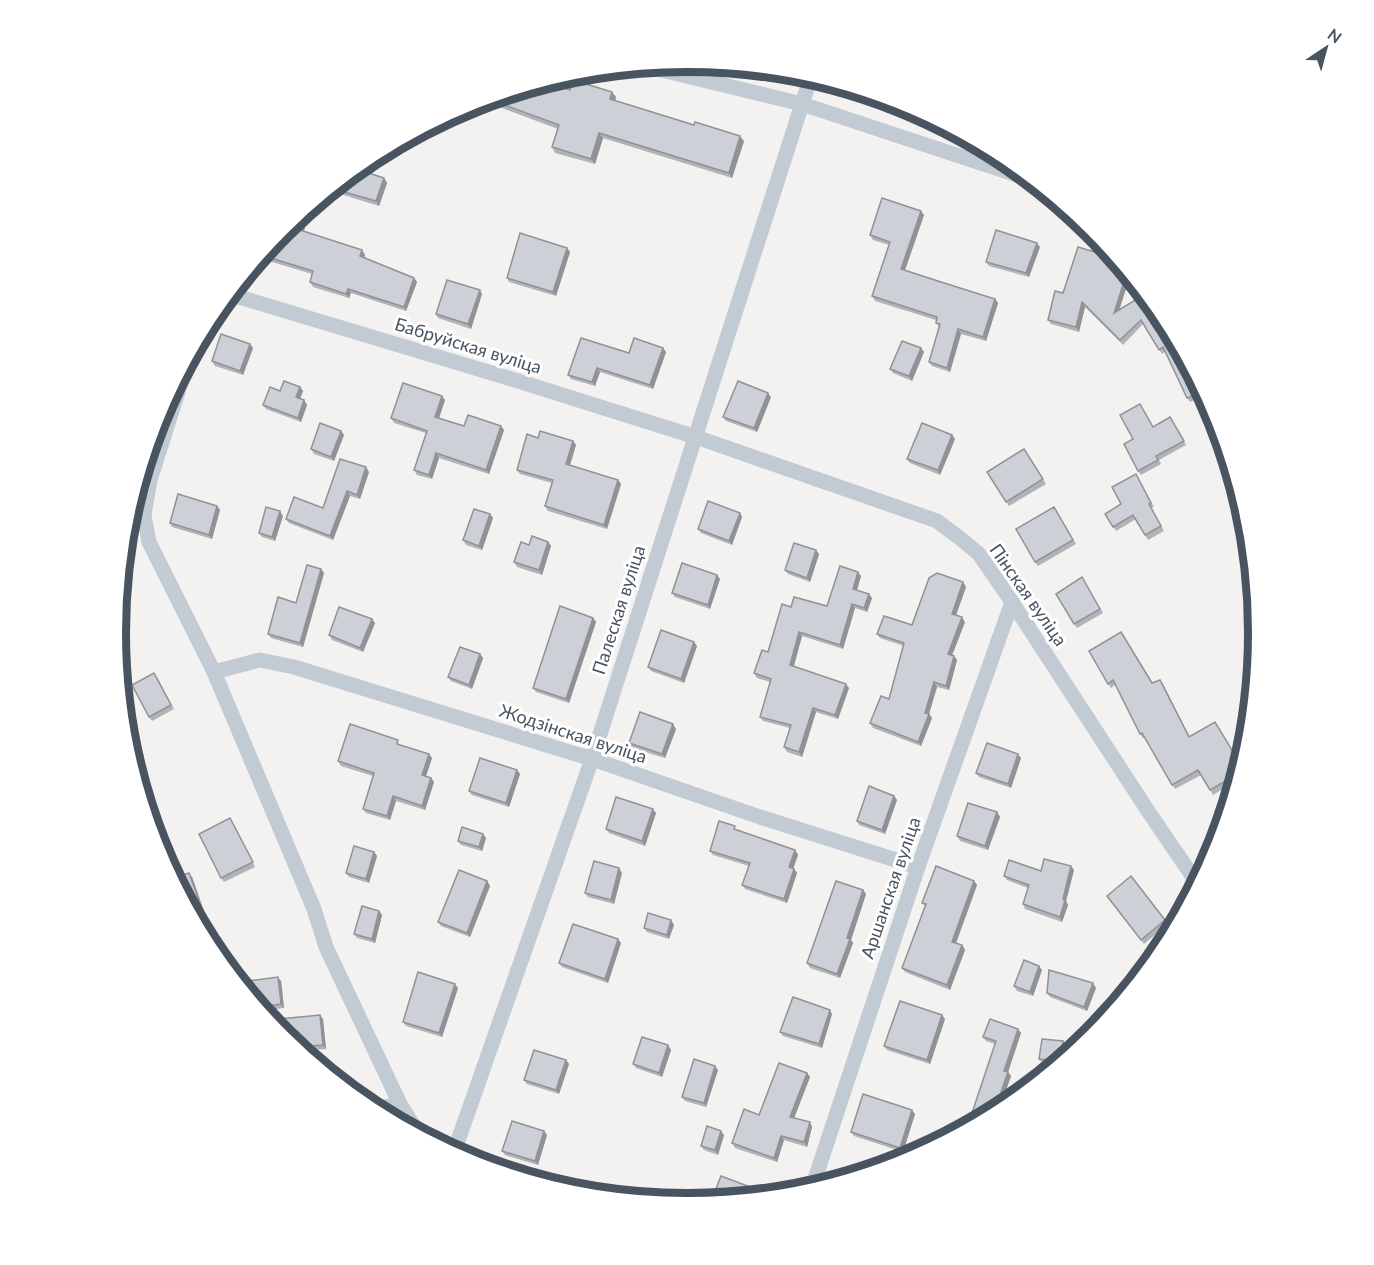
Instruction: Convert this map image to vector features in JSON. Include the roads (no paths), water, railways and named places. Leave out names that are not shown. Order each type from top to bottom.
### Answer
[{"type":"street","points":[[672,72],[802,104],[1005,171]]},
{"type":"street","name":"Палеская вуліца","points":[[457,1143],[592,759],[808,86]]},
{"type":"street","name":"Бабруйская вуліца","points":[[238,296],[696,437]]},
{"type":"street","name":"Пінская вуліца","points":[[696,437],[938,521],[979,554],[1192,876]]},
{"type":"street","points":[[145,493],[144,515],[149,542],[214,672],[314,909],[326,947],[400,1104],[410,1119]]},
{"type":"street","name":"Аршанская вуліца","points":[[815,1178],[918,867],[1012,602]]},
{"type":"street","name":"Жодзінская вуліца","points":[[214,672],[260,660],[294,667],[592,759],[760,817],[918,867]]},
{"type":"street","points":[[388,1106],[400,1104]]}]
